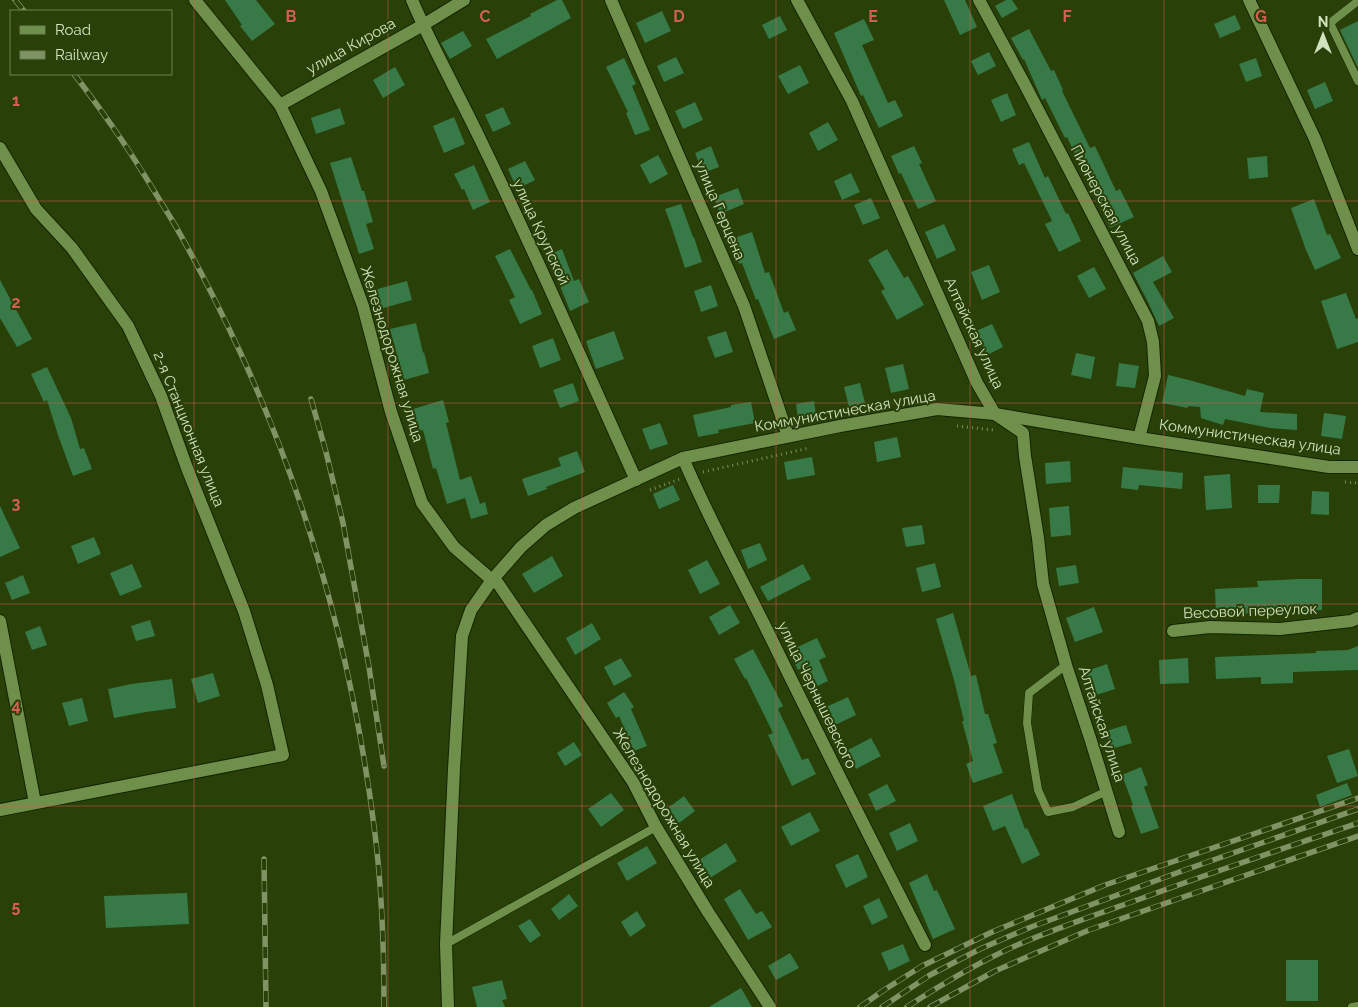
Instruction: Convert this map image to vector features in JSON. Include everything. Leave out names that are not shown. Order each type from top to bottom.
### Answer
[{"type":"street","name":"Железнодорожная улица","points":[[195,0],[280,105],[321,191],[363,306],[391,412],[422,503],[454,547],[492,580],[497,582],[633,782],[656,827],[708,912],[770,1007]]},
{"type":"street","name":"улица Крупской","points":[[412,0],[480,139],[636,480]]},
{"type":"street","name":"улица Кирова","points":[[280,105],[464,0]]},
{"type":"street","name":"улица Герцена","points":[[611,0],[744,306],[788,436]]},
{"type":"street","name":"Алтайская улица","points":[[797,0],[852,101],[977,383],[995,414],[1023,433],[1043,584],[1066,665],[1119,832]]},
{"type":"street","name":"Пионерская улица","points":[[979,0],[1148,321],[1153,342],[1155,376],[1139,438]]},
{"type":"street","points":[[1249,0],[1315,139],[1358,249]]},
{"type":"street","name":"2-я Станционная улица","points":[[0,148],[36,209],[72,248],[128,326],[162,396],[187,468],[244,611],[267,685],[283,755],[35,803]]},
{"type":"street","name":"Коммунистическая улица","points":[[492,580],[521,547],[546,525],[574,508],[683,458],[788,436],[937,409],[995,414],[1329,467],[1358,467]]},
{"type":"street","name":"улица Чернышевского","points":[[683,458],[718,534],[925,945]]},
{"type":"street","points":[[448,1007],[446,944],[462,636],[471,610],[492,580]]},
{"type":"street","name":"Весовой переулок","points":[[1173,631],[1210,627],[1280,629],[1350,621],[1358,618]]},
{"type":"street","points":[[0,621],[35,803],[0,810]]},
{"type":"lane","points":[[1358,1],[1330,23],[1358,81]]},
{"type":"lane","points":[[1066,665],[1029,693],[1027,723],[1038,790],[1048,812],[1073,807],[1107,792]]},
{"type":"lane","points":[[446,944],[656,827]]},
{"type":"lane","points":[[1352,1007],[1358,1006]]},
{"type":"path","points":[[951,426],[996,430]]},
{"type":"path","points":[[645,492],[690,475],[817,446]]},
{"type":"path","points":[[1342,482],[1358,483]]},
{"type":"building","points":[[225,0],[256,0],[275,24],[252,41],[240,26],[242,25]]},
{"type":"building","points":[[557,0],[562,0],[571,18],[497,59],[486,39],[531,16],[530,14]]},
{"type":"building","points":[[944,0],[965,0],[977,27],[960,35]]},
{"type":"building","points":[[1006,0],[1012,0],[1018,9],[1002,18],[995,6]]},
{"type":"building","points":[[662,11],[671,31],[645,43],[636,23]]},
{"type":"building","points":[[1235,15],[1241,29],[1220,38],[1214,24]]},
{"type":"building","points":[[780,16],[787,30],[769,39],[762,25]]},
{"type":"building","points":[[864,19],[874,40],[862,45],[888,103],[895,100],[903,116],[879,128],[863,95],[861,96],[834,33]]},
{"type":"building","points":[[1358,21],[1358,68],[1340,30]]},
{"type":"building","points":[[1029,29],[1051,71],[1054,70],[1062,91],[1090,148],[1095,146],[1116,191],[1120,189],[1134,217],[1110,228],[1067,137],[1065,138],[1045,98],[1042,100],[1024,59],[1011,38]]},
{"type":"building","points":[[463,31],[472,46],[450,59],[441,43]]},
{"type":"building","points":[[989,52],[996,66],[978,75],[971,61]]},
{"type":"building","points":[[676,57],[684,73],[664,82],[657,66]]},
{"type":"building","points":[[624,58],[636,84],[632,86],[650,130],[635,135],[626,113],[628,112],[606,67]]},
{"type":"building","points":[[1256,58],[1262,76],[1246,82],[1239,64]]},
{"type":"building","points":[[800,65],[809,83],[788,94],[778,76]]},
{"type":"building","points":[[395,67],[405,85],[383,98],[373,80]]},
{"type":"building","points":[[1325,82],[1333,101],[1315,109],[1307,90]]},
{"type":"building","points":[[1007,93],[1016,115],[1001,122],[991,100]]},
{"type":"building","points":[[695,102],[703,120],[683,129],[675,111]]},
{"type":"building","points":[[503,107],[511,124],[493,132],[485,115]]},
{"type":"building","points":[[340,108],[345,124],[316,134],[311,118]]},
{"type":"building","points":[[454,117],[465,144],[444,153],[433,126]]},
{"type":"building","points":[[828,122],[838,140],[818,151],[809,133]]},
{"type":"building","points":[[1029,142],[1045,178],[1048,176],[1081,241],[1059,252],[1045,224],[1052,221],[1024,163],[1019,165],[1012,149]]},
{"type":"building","points":[[711,146],[719,167],[703,173],[695,153]]},
{"type":"building","points":[[914,146],[922,163],[919,164],[936,201],[918,209],[891,156]]},
{"type":"building","points":[[658,155],[668,174],[650,184],[640,165]]},
{"type":"building","points":[[1267,156],[1268,177],[1249,179],[1247,158]]},
{"type":"building","points":[[351,157],[373,222],[366,224],[374,249],[359,254],[330,163]]},
{"type":"building","points":[[525,161],[535,180],[517,189],[508,169]]},
{"type":"building","points":[[474,165],[490,202],[473,210],[464,189],[462,190],[454,174]]},
{"type":"building","points":[[851,173],[860,192],[842,200],[834,181]]},
{"type":"building","points":[[738,188],[744,204],[720,214],[714,197]]},
{"type":"building","points":[[871,198],[880,218],[863,225],[854,205]]},
{"type":"building","points":[[1314,199],[1327,235],[1330,234],[1341,258],[1315,270],[1291,208]]},
{"type":"building","points":[[681,204],[702,262],[685,268],[665,209]]},
{"type":"building","points":[[944,224],[956,250],[937,259],[925,232]]},
{"type":"building","points":[[752,232],[765,273],[769,272],[784,313],[788,311],[796,330],[774,339],[742,263],[739,264],[731,239]]},
{"type":"building","points":[[510,249],[532,290],[542,314],[520,324],[509,300],[515,297],[495,256]]},
{"type":"building","points":[[562,249],[574,281],[579,279],[589,302],[570,311],[548,255]]},
{"type":"building","points":[[887,249],[904,278],[908,276],[924,305],[897,320],[881,291],[885,289],[868,260]]},
{"type":"building","points":[[1163,256],[1172,272],[1153,282],[1174,318],[1159,326],[1133,273]]},
{"type":"building","points":[[989,265],[1000,292],[982,300],[971,272]]},
{"type":"building","points":[[1094,267],[1106,289],[1089,298],[1077,276]]},
{"type":"building","points":[[0,280],[32,339],[17,347],[0,318]]},
{"type":"building","points":[[407,281],[412,300],[380,309],[374,290]]},
{"type":"building","points":[[711,285],[718,306],[701,312],[694,291]]},
{"type":"building","points":[[1346,293],[1356,319],[1358,318],[1358,342],[1337,349],[1321,301]]},
{"type":"building","points":[[416,323],[429,373],[404,380],[390,329]]},
{"type":"building","points":[[992,324],[1003,347],[987,355],[976,331]]},
{"type":"building","points":[[614,331],[624,359],[596,369],[586,341]]},
{"type":"building","points":[[726,331],[733,352],[715,358],[707,337]]},
{"type":"building","points":[[553,338],[561,360],[540,368],[532,346]]},
{"type":"building","points":[[1076,353],[1095,357],[1091,379],[1071,375]]},
{"type":"building","points":[[1119,363],[1139,366],[1135,388],[1116,386]]},
{"type":"building","points":[[903,364],[909,389],[891,393],[885,368]]},
{"type":"building","points":[[47,367],[71,418],[80,449],[84,448],[92,469],[73,476],[47,400],[44,402],[31,374]]},
{"type":"building","points":[[1168,375],[1245,396],[1247,389],[1264,393],[1260,412],[1297,414],[1297,430],[1270,428],[1225,419],[1223,425],[1201,418],[1200,407],[1188,406],[1188,408],[1162,403]]},
{"type":"building","points":[[573,383],[579,401],[560,408],[553,390]]},
{"type":"building","points":[[860,383],[865,403],[849,407],[844,387]]},
{"type":"building","points":[[443,400],[449,422],[446,423],[460,480],[471,476],[480,504],[485,502],[488,514],[471,519],[465,498],[447,504],[436,468],[433,469],[423,430],[419,431],[413,409]]},
{"type":"building","points":[[814,401],[816,415],[798,418],[796,404]]},
{"type":"building","points":[[751,402],[755,423],[718,430],[719,433],[698,437],[693,415]]},
{"type":"building","points":[[1324,413],[1346,416],[1342,439],[1321,436]]},
{"type":"building","points":[[660,423],[668,444],[650,450],[642,429]]},
{"type":"building","points":[[897,437],[901,457],[877,462],[874,442]]},
{"type":"building","points":[[577,451],[585,472],[528,496],[522,479],[561,466],[558,458]]},
{"type":"building","points":[[812,457],[815,475],[787,480],[784,462]]},
{"type":"building","points":[[1070,461],[1071,482],[1046,484],[1045,463]]},
{"type":"building","points":[[1123,467],[1183,473],[1182,489],[1139,485],[1138,490],[1121,488]]},
{"type":"building","points":[[1230,474],[1232,508],[1206,510],[1204,476]]},
{"type":"building","points":[[673,485],[680,500],[659,509],[653,494]]},
{"type":"building","points":[[1258,485],[1280,485],[1279,503],[1258,503]]},
{"type":"building","points":[[1312,491],[1329,492],[1329,515],[1311,514]]},
{"type":"building","points":[[0,506],[20,548],[0,557]]},
{"type":"building","points":[[1069,506],[1071,535],[1051,537],[1049,508]]},
{"type":"building","points":[[922,525],[925,544],[906,547],[902,528]]},
{"type":"building","points":[[94,537],[101,554],[78,564],[71,546]]},
{"type":"building","points":[[760,543],[767,560],[748,569],[741,550]]},
{"type":"building","points":[[552,556],[563,576],[534,593],[522,574]]},
{"type":"building","points":[[707,560],[720,584],[700,594],[688,570]]},
{"type":"building","points":[[935,563],[941,587],[922,592],[916,568]]},
{"type":"building","points":[[132,564],[142,587],[120,596],[110,573]]},
{"type":"building","points":[[803,564],[811,579],[768,601],[760,587]]},
{"type":"building","points":[[1076,565],[1079,583],[1059,586],[1056,568]]},
{"type":"building","points":[[23,575],[30,593],[12,600],[5,583]]},
{"type":"building","points":[[1322,579],[1322,610],[1216,615],[1215,589],[1258,587],[1257,581]]},
{"type":"building","points":[[730,605],[740,623],[719,635],[709,617]]},
{"type":"building","points":[[1094,607],[1103,632],[1075,642],[1066,618]]},
{"type":"building","points":[[953,613],[971,676],[976,675],[985,714],[988,714],[997,743],[993,744],[1003,773],[973,783],[966,764],[973,761],[962,721],[964,721],[936,619]]},
{"type":"building","points":[[150,620],[155,636],[136,641],[131,626]]},
{"type":"building","points":[[592,623],[601,639],[575,655],[566,638]]},
{"type":"building","points":[[40,626],[47,645],[32,650],[25,632]]},
{"type":"building","points":[[817,638],[826,657],[819,660],[828,681],[813,688],[804,667],[798,670],[789,651]]},
{"type":"building","points":[[1358,646],[1358,670],[1293,672],[1293,683],[1261,684],[1261,677],[1216,679],[1215,657],[1316,653],[1316,651],[1348,650]]},
{"type":"building","points":[[753,649],[783,706],[778,709],[802,760],[808,758],[816,774],[792,786],[768,735],[773,733],[746,678],[734,659]]},
{"type":"building","points":[[621,658],[632,676],[614,686],[604,667]]},
{"type":"building","points":[[1188,658],[1189,683],[1160,684],[1159,660]]},
{"type":"building","points":[[1107,664],[1115,689],[1093,696],[1084,672]]},
{"type":"building","points":[[213,673],[220,696],[198,703],[191,679]]},
{"type":"building","points":[[172,679],[176,708],[114,718],[108,689]]},
{"type":"building","points":[[624,692],[634,707],[631,709],[647,746],[634,751],[619,716],[616,718],[607,703]]},
{"type":"building","points":[[848,697],[856,715],[835,725],[826,707]]},
{"type":"building","points":[[82,698],[88,721],[69,726],[62,703]]},
{"type":"building","points":[[1126,725],[1132,743],[1111,749],[1106,731]]},
{"type":"building","points":[[871,738],[881,756],[856,769],[846,751]]},
{"type":"building","points":[[574,742],[582,755],[565,766],[557,753]]},
{"type":"building","points":[[1349,749],[1358,776],[1337,783],[1327,756]]},
{"type":"building","points":[[1141,767],[1148,785],[1144,787],[1159,828],[1141,834],[1122,775]]},
{"type":"building","points":[[1347,783],[1352,795],[1320,807],[1316,795]]},
{"type":"building","points":[[887,784],[896,801],[876,811],[868,794]]},
{"type":"building","points":[[611,793],[624,810],[601,827],[588,809]]},
{"type":"building","points":[[1012,794],[1025,829],[1027,828],[1040,855],[1022,864],[1005,826],[993,831],[983,806]]},
{"type":"building","points":[[684,796],[695,811],[679,823],[668,808]]},
{"type":"building","points":[[810,812],[820,831],[791,846],[781,827]]},
{"type":"building","points":[[910,823],[918,841],[897,851],[889,833]]},
{"type":"building","points":[[726,843],[737,861],[710,878],[699,860]]},
{"type":"building","points":[[647,846],[657,863],[627,881],[617,863]]},
{"type":"building","points":[[858,854],[868,877],[846,888],[835,865]]},
{"type":"building","points":[[927,874],[934,891],[937,890],[955,929],[933,939],[909,883]]},
{"type":"building","points":[[740,889],[756,914],[762,911],[772,927],[748,940],[724,899]]},
{"type":"building","points":[[187,893],[189,924],[106,928],[104,896]]},
{"type":"building","points":[[569,894],[578,906],[559,920],[551,909]]},
{"type":"building","points":[[879,898],[888,917],[872,925],[863,906]]},
{"type":"building","points":[[637,911],[646,926],[630,937],[621,922]]},
{"type":"building","points":[[530,919],[541,935],[530,943],[518,926]]},
{"type":"building","points":[[903,944],[910,961],[889,971],[881,953]]},
{"type":"building","points":[[790,953],[799,968],[776,980],[768,966]]},
{"type":"building","points":[[1286,960],[1318,960],[1318,1001],[1286,1001]]},
{"type":"building","points":[[502,980],[507,999],[502,1000],[505,1007],[477,1007],[472,987]]},
{"type":"building","points":[[741,988],[752,1007],[709,1007]]},
{"type":"railway","points":[[15,0],[23,10]]},
{"type":"railway","points":[[75,75],[141,169],[172,220],[208,286],[266,411],[308,526],[326,585],[341,645],[365,765],[381,894],[384,1007]]},
{"type":"railway","points":[[311,399],[343,523],[369,667],[384,766]]},
{"type":"railway","points":[[860,1007],[922,966],[992,932],[1105,885],[1358,798]]},
{"type":"railway","points":[[882,1007],[930,975],[980,949],[1031,927],[1358,809]]},
{"type":"railway","points":[[907,1007],[973,967],[1030,939],[1194,879],[1358,823]]},
{"type":"railway","points":[[930,1007],[995,971],[1089,930],[1358,836]]},
{"type":"railway","points":[[264,859],[266,1007]]}]
